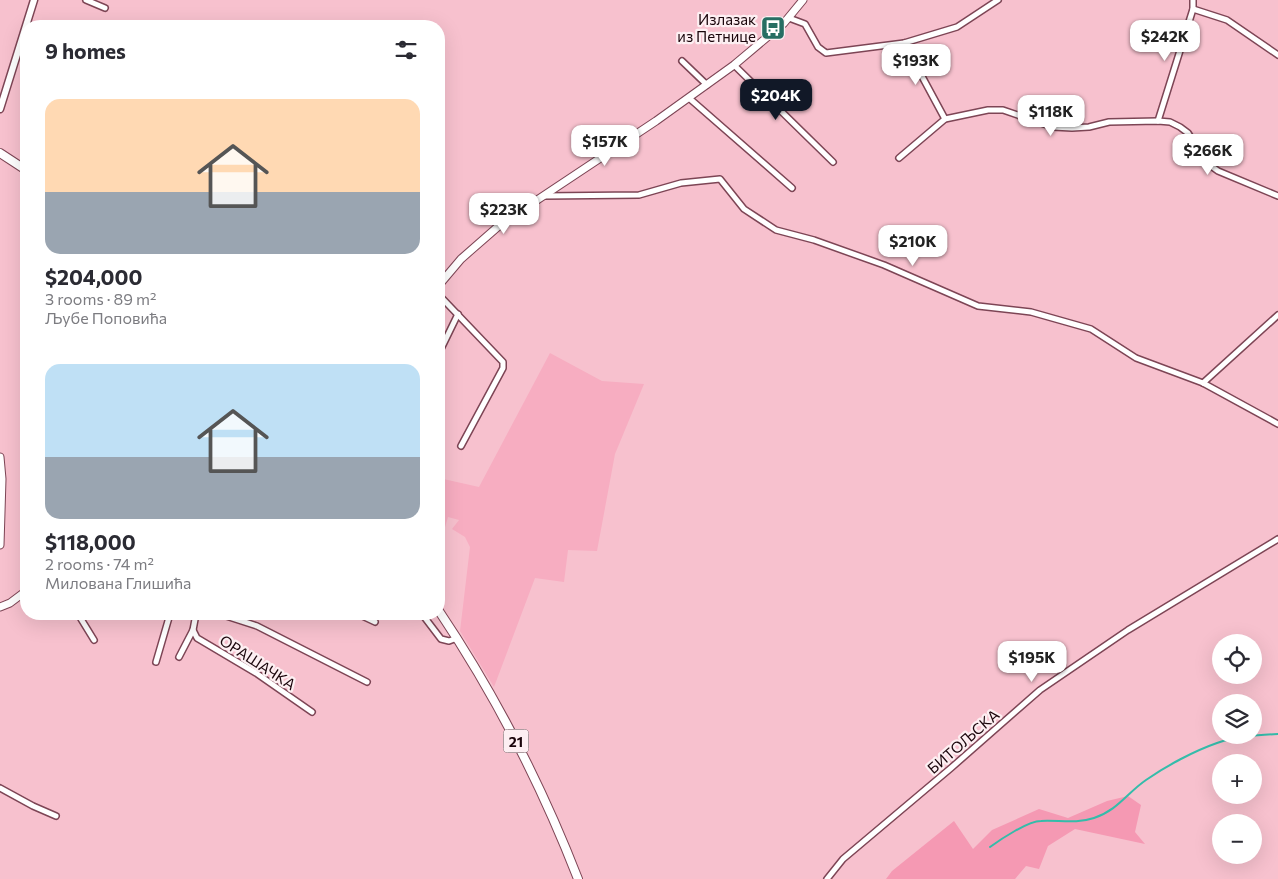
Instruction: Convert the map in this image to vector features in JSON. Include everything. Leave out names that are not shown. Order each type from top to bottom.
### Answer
[{"type":"main road","points":[[445,278],[461,259],[487,234],[514,214],[642,132],[734,65],[789,18],[803,0]]},
{"type":"main road","points":[[0,153],[20,166]]},
{"type":"main road","points":[[0,457],[0,545]]},
{"type":"main road","points":[[0,607],[10,603],[20,596]]},
{"type":"main road","name":"21","points":[[445,620],[501,710],[538,785],[578,879]]},
{"type":"street","points":[[28,20],[34,0]]},
{"type":"street","points":[[86,0],[105,8]]},
{"type":"street","points":[[789,18],[805,24],[818,47],[826,53],[904,43],[957,27],[998,0]]},
{"type":"street","points":[[1158,121],[1193,9],[1193,0]]},
{"type":"street","points":[[1193,9],[1227,20],[1278,55]]},
{"type":"street","points":[[904,43],[945,119]]},
{"type":"street","points":[[0,109],[20,45]]},
{"type":"street","points":[[682,61],[707,85]]},
{"type":"street","points":[[734,65],[833,162]]},
{"type":"street","points":[[690,98],[792,188]]},
{"type":"street","points":[[900,158],[945,119],[988,110],[1003,110],[1053,127],[1089,127],[1109,122],[1170,122],[1188,134],[1207,163],[1218,171],[1278,196]]},
{"type":"street","points":[[542,196],[639,195],[681,183],[720,179],[744,209],[776,230],[814,240],[884,266],[978,306],[1031,312],[1091,329],[1136,358],[1203,383],[1278,424]]},
{"type":"street","points":[[445,300],[503,362],[503,368],[461,446]]},
{"type":"street","points":[[445,341],[458,314]]},
{"type":"street","points":[[1203,383],[1278,315]]},
{"type":"street","name":"БИТОЉСКА","points":[[826,879],[843,859],[1040,690],[1128,630],[1278,539]]},
{"type":"street","points":[[82,620],[94,640]]},
{"type":"street","points":[[156,662],[168,620]]},
{"type":"street","points":[[179,657],[193,630],[195,620]]},
{"type":"street","points":[[238,620],[257,626],[367,682]]},
{"type":"street","points":[[371,620],[375,622]]},
{"type":"street","points":[[427,620],[441,639],[449,641],[457,638]]},
{"type":"street","name":"ОРАШАЧКА","points":[[193,630],[197,638],[256,673],[312,712]]},
{"type":"street","points":[[0,788],[56,816]]},
{"type":"shaded area","points":[[550,353],[602,381],[644,384],[615,454],[597,551],[568,550],[564,582],[535,578],[494,687],[460,631],[470,547],[465,537],[452,529],[459,520],[448,517],[445,527],[445,479],[479,487]]},
{"type":"shaded area","points":[[1128,796],[1141,805],[1135,832],[1145,844],[1075,829],[1048,846],[1039,869],[1026,866],[1015,879],[886,879],[892,871],[954,821],[973,849],[992,830],[1039,809],[1068,818],[1107,801]]},
{"type":"waterway","points":[[990,847],[1029,824],[1048,821],[1081,821],[1102,815],[1110,811],[1139,785],[1154,775],[1180,759],[1208,746],[1240,737],[1278,734]]},
{"type":"place","name":"Излазак из Петнице","points":[[773,28]]}]
